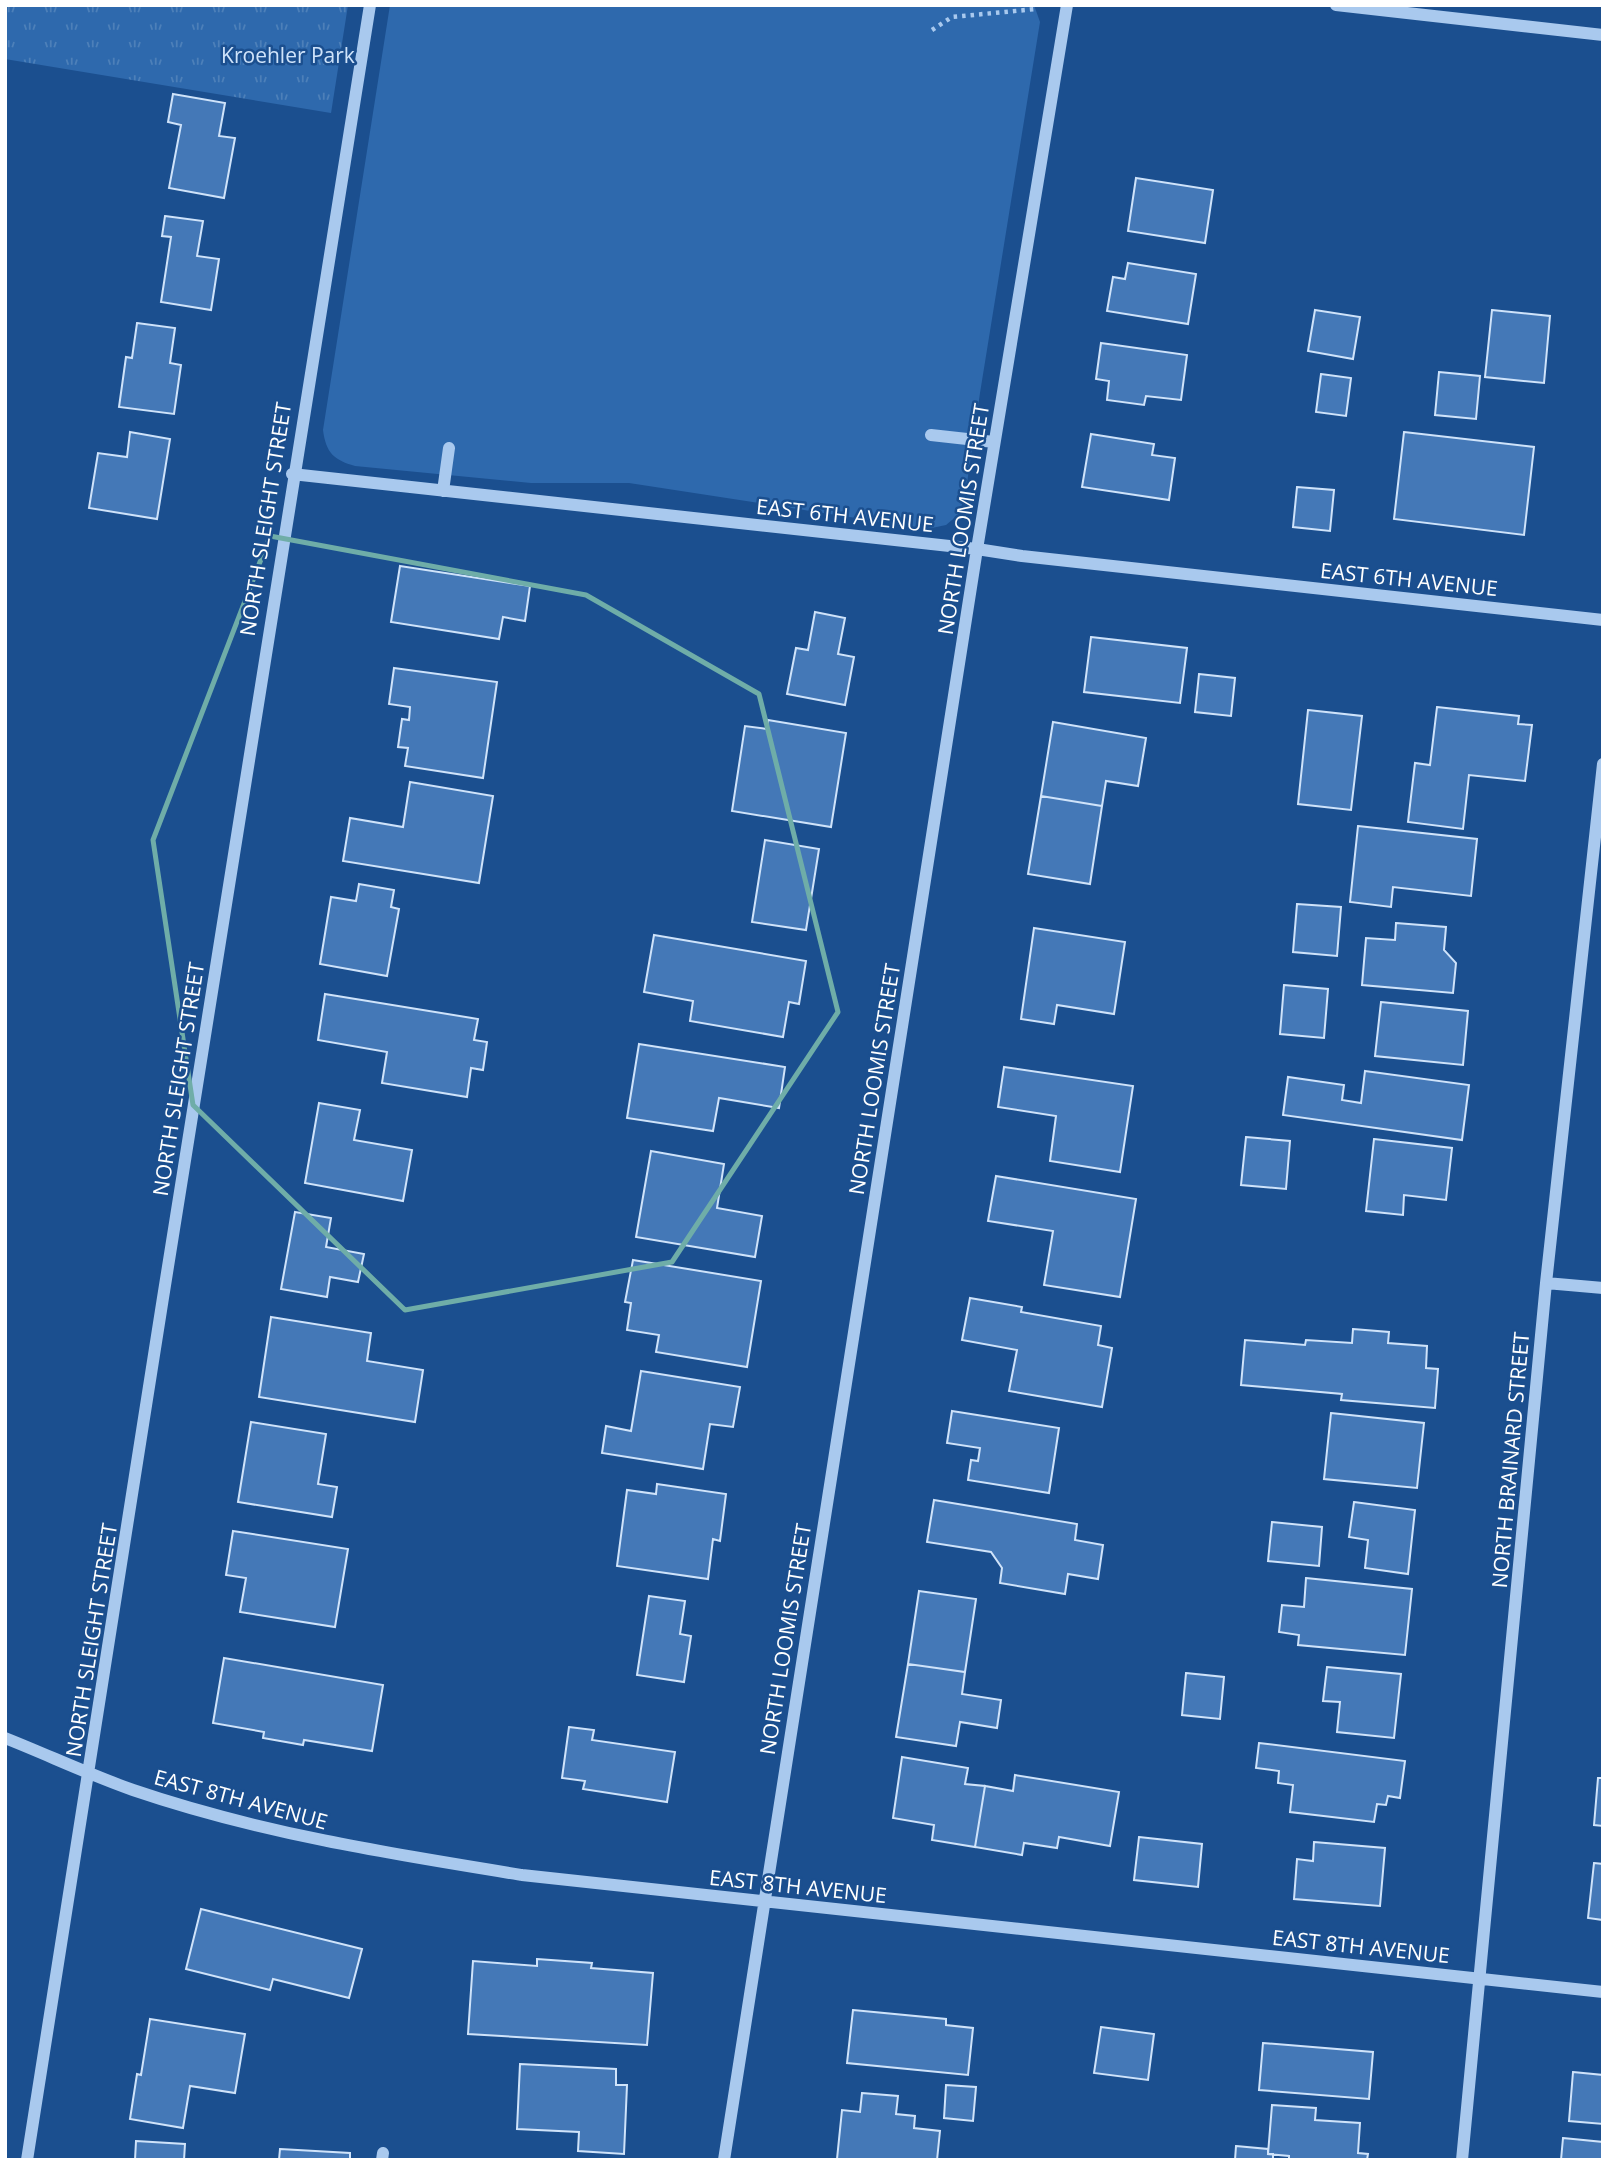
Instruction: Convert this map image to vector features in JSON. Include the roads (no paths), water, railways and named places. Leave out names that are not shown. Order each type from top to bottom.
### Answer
[{"type":"street","name":"NORTH SLEIGHT STREET","points":[[27,2160],[292,474],[370,5]]},
{"type":"street","name":"NORTH LOOMIS STREET","points":[[724,2160],[977,549],[1067,5]]},
{"type":"street","points":[[1336,5],[1603,35]]},
{"type":"street","points":[[931,435],[995,442]]},
{"type":"street","points":[[443,491],[449,448]]},
{"type":"street","name":"EAST 6TH AVENUE","points":[[292,474],[1603,620]]},
{"type":"street","name":"NORTH BRAINARD STREET","points":[[1462,2160],[1546,1283],[1603,764]]},
{"type":"street","points":[[1546,1283],[1603,1288]]},
{"type":"street","name":"EAST 8TH AVENUE","points":[[5,1738],[139,1792],[238,1820],[359,1849],[522,1875],[1603,1992]]},
{"type":"park label","name":"Kroehler Park","points":[[288,55]]}]
